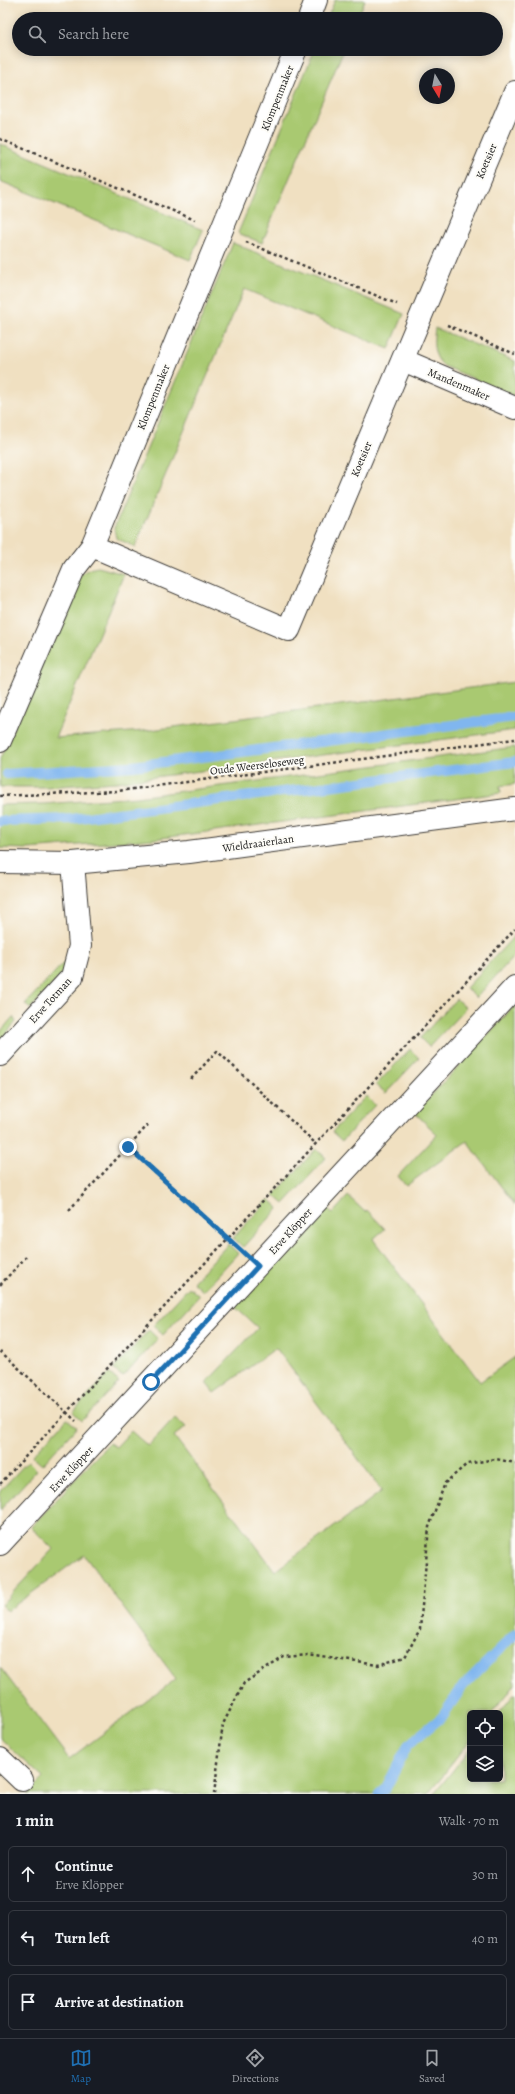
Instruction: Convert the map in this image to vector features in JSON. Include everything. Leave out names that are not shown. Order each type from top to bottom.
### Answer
[{"type":"street","points":[[312,12],[316,0]]},
{"type":"street","name":"Klompenmaker","points":[[0,741],[74,569],[92,546],[293,56]]},
{"type":"street","name":"Koetsier","points":[[92,546],[288,630],[515,92]]},
{"type":"street","name":"Mandenmaker","points":[[403,360],[515,408]]},
{"type":"street","name":"Wieldraaierlaan","points":[[0,862],[73,863],[189,852],[515,809]]},
{"type":"street","name":"Erve Totman","points":[[0,1055],[72,977],[80,946],[73,863]]},
{"type":"street","name":"Erve Klöpper","points":[[0,1544],[515,987]]},
{"type":"street","points":[[0,1759],[22,1780]]},
{"type":"path","points":[[0,139],[515,354]]},
{"type":"path","name":"Oude Weerseloseweg","points":[[0,796],[118,791],[515,739]]},
{"type":"path","points":[[0,1484],[515,929]]},
{"type":"path","points":[[191,1079],[217,1051],[315,1143]]},
{"type":"path","points":[[69,1210],[148,1125]]},
{"type":"path","points":[[128,1147],[258,1266]]},
{"type":"path","points":[[0,1285],[26,1257]]},
{"type":"path","points":[[0,1351],[97,1440]]},
{"type":"path","points":[[214,1794],[223,1724],[244,1682],[284,1657],[308,1655],[378,1665],[405,1657],[420,1629],[429,1527],[445,1483],[467,1464],[496,1459],[515,1463]]},
{"type":"green space","points":[[335,0],[365,0],[360,12],[330,12]]},
{"type":"green space","points":[[312,56],[341,56],[262,243],[238,233]]},
{"type":"green space","points":[[0,144],[203,230],[190,260],[0,181]]},
{"type":"green space","points":[[233,243],[404,314],[389,349],[244,289],[135,547],[116,538],[114,528]]},
{"type":"green space","points":[[435,328],[515,361],[515,396],[444,366],[437,358],[435,353]]},
{"type":"green space","points":[[98,567],[124,574],[55,738],[143,731],[515,682],[515,730],[116,782],[46,787],[0,787],[0,759],[75,581],[85,571]]},
{"type":"green space","points":[[515,747],[515,784],[500,786],[501,793],[154,839],[28,849],[0,848],[0,805],[43,804],[137,797]]},
{"type":"green space","points":[[515,935],[515,955],[476,998],[466,988]]},
{"type":"green space","points":[[69,957],[65,971],[30,1009],[25,1004]]},
{"type":"green space","points":[[456,999],[466,1008],[429,1047],[420,1038]]},
{"type":"green space","points":[[515,1005],[515,1205],[467,1141],[406,1186],[398,1176],[437,1134],[415,1113]]},
{"type":"green space","points":[[13,1017],[16,1022],[0,1041],[0,1032]]},
{"type":"green space","points":[[410,1049],[419,1058],[386,1093],[376,1085]]},
{"type":"green space","points":[[366,1096],[375,1105],[342,1141],[332,1132]]},
{"type":"green space","points":[[316,1149],[326,1158],[284,1204],[274,1195]]},
{"type":"green space","points":[[348,1196],[365,1212],[367,1210],[385,1229],[373,1239],[480,1382],[515,1357],[515,1685],[494,1710],[467,1710],[467,1745],[428,1794],[27,1794],[43,1778],[0,1738],[0,1667],[69,1759],[176,1679],[84,1555],[7,1611],[1,1605],[53,1549],[31,1527],[109,1443],[116,1447],[131,1431],[148,1446],[175,1417],[186,1427],[174,1436],[275,1571],[382,1491],[276,1348],[214,1393],[206,1383],[258,1328],[235,1307],[327,1208],[333,1213]]},
{"type":"green space","points":[[269,1199],[279,1208],[243,1247],[233,1238]]},
{"type":"green space","points":[[228,1244],[238,1253],[203,1291],[193,1282]]},
{"type":"green space","points":[[189,1287],[199,1296],[163,1335],[153,1326]]},
{"type":"green space","points":[[149,1330],[158,1339],[123,1377],[113,1369]]},
{"type":"green space","points":[[109,1373],[119,1382],[82,1421],[73,1412]]},
{"type":"green space","points":[[67,1419],[77,1427],[42,1465],[32,1456]]},
{"type":"green space","points":[[28,1461],[37,1470],[0,1510],[0,1491]]},
{"type":"green space","points":[[515,1693],[515,1794],[434,1794],[467,1753],[467,1782],[503,1782],[503,1710],[501,1710]]},
{"type":"waterway","points":[[7,774],[133,766],[515,717]]},
{"type":"waterway","points":[[0,821],[71,819],[515,762]]},
{"type":"waterway","points":[[379,1794],[386,1788],[408,1745],[442,1717],[463,1686],[515,1634]]},
{"type":"route","points":[[128,1147],[258,1266],[151,1382]]}]
